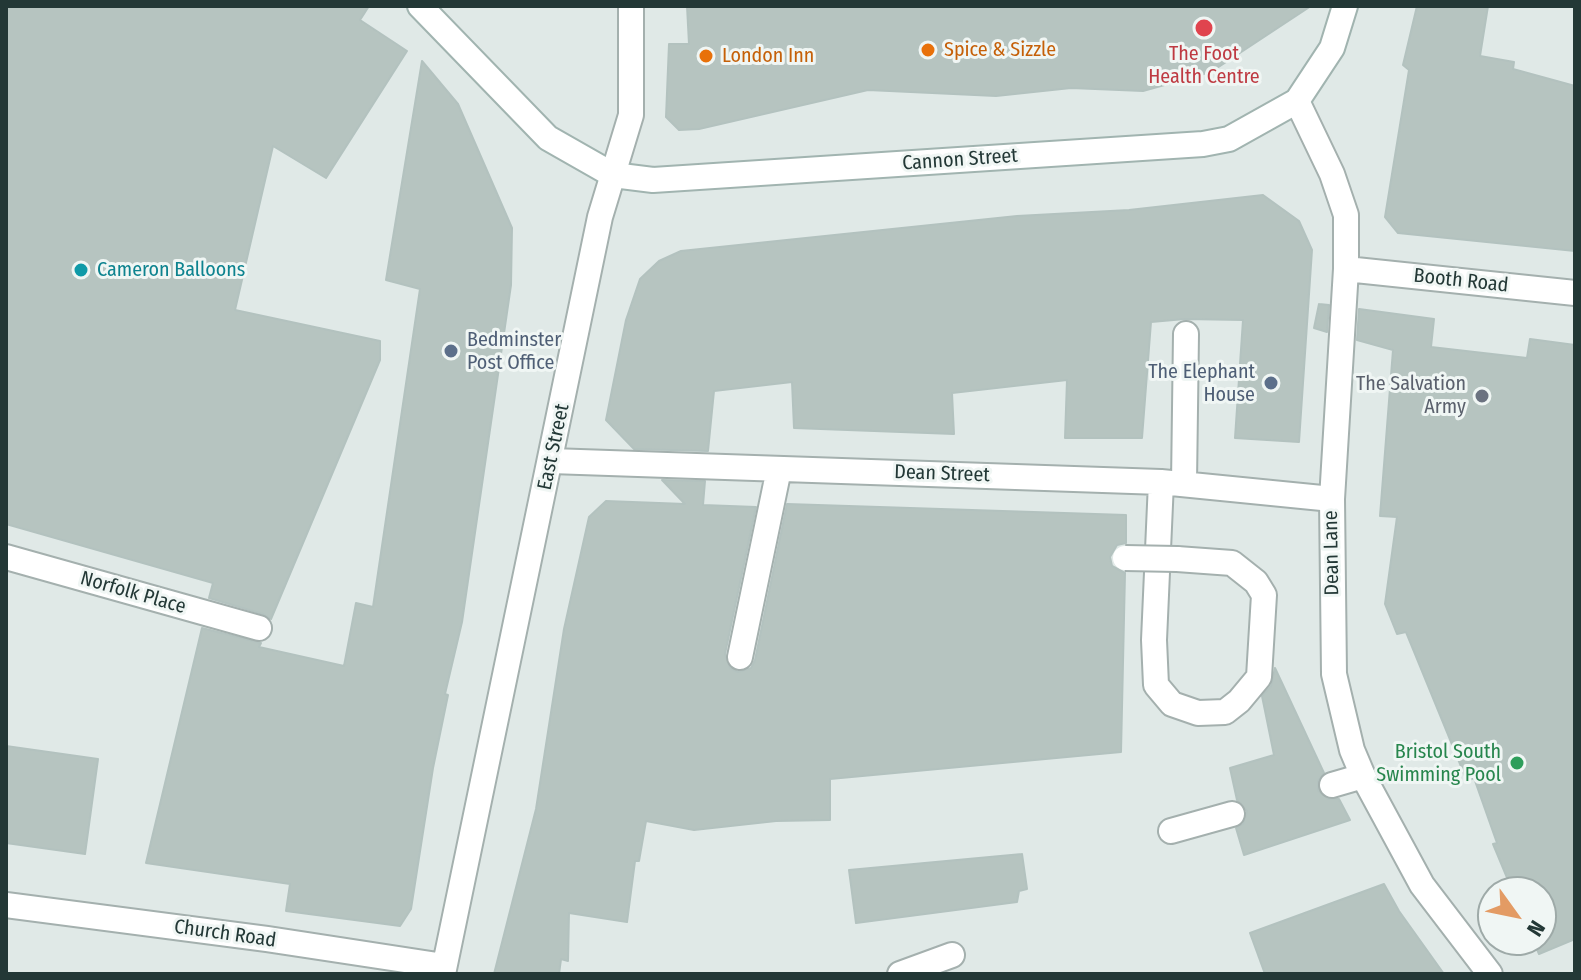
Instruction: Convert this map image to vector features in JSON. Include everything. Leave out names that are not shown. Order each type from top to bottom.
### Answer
[{"type":"street","points":[[420,6],[548,138],[613,175]]},
{"type":"street","name":"East Street","points":[[444,970],[600,217],[631,115],[631,6]]},
{"type":"street","points":[[1297,101],[1332,48],[1345,6]]},
{"type":"street","name":"Cannon Street","points":[[613,175],[653,180],[1203,144],[1229,139],[1297,101]]},
{"type":"street","name":"Dean Lane","points":[[1297,101],[1332,174],[1346,215],[1346,269],[1332,499],[1334,674],[1352,750],[1363,776],[1422,885],[1490,974]]},
{"type":"street","name":"Booth Road","points":[[1346,269],[1575,293]]},
{"type":"street","points":[[1125,558],[1177,559],[1232,563],[1256,582],[1264,595],[1259,677],[1225,712],[1198,713],[1172,704],[1156,685],[1154,640],[1172,482],[1186,334]]},
{"type":"street","name":"Dean Street","points":[[551,461],[1172,482],[1332,499]]},
{"type":"street","points":[[740,657],[779,469]]},
{"type":"street","name":"Norfolk Place","points":[[6,557],[259,628]]},
{"type":"street","points":[[1332,785],[1363,776]]},
{"type":"street","points":[[1171,831],[1232,814]]},
{"type":"street","name":"Church Road","points":[[6,905],[267,939],[444,970]]},
{"type":"street","points":[[900,974],[952,955]]},
{"type":"building","points":[[6,6],[369,6],[360,20],[407,51],[326,178],[273,146],[235,310],[380,341],[380,360],[271,619],[209,598],[213,583],[6,524]]},
{"type":"building","points":[[687,6],[1311,6],[1211,72],[1143,91],[1071,88],[996,96],[868,90],[699,129],[679,130],[666,117],[669,44],[689,44]]},
{"type":"building","points":[[1417,6],[1488,6],[1480,56],[1514,62],[1513,69],[1575,86],[1575,251],[1398,233],[1385,217],[1409,70],[1403,65]]},
{"type":"building","points":[[422,61],[458,104],[512,228],[511,285],[462,622],[445,694],[448,695],[411,909],[400,926],[286,911],[290,884],[146,863],[202,628],[261,643],[259,647],[344,666],[356,603],[373,607],[420,289],[386,280]]},
{"type":"building","points":[[1263,195],[1299,221],[1312,250],[1299,442],[1235,438],[1243,320],[1151,322],[1142,438],[1065,438],[1067,380],[952,393],[954,434],[794,428],[792,382],[714,391],[708,451],[634,449],[606,420],[626,320],[640,279],[659,261],[681,251],[1017,216],[1129,210]]},
{"type":"building","points":[[1319,304],[1329,305],[1327,332],[1314,328]]},
{"type":"building","points":[[1359,309],[1434,319],[1431,347],[1527,358],[1530,339],[1575,345],[1575,939],[1557,946],[1557,876],[1506,876],[1493,844],[1497,843],[1474,778],[1467,781],[1406,632],[1397,634],[1385,604],[1397,517],[1380,516],[1393,350],[1357,340]]},
{"type":"building","points":[[662,480],[705,481],[703,505],[756,507],[725,654],[730,668],[738,672],[751,668],[755,660],[787,504],[1126,515],[1126,543],[1117,545],[1110,557],[1112,566],[1125,573],[1121,752],[830,779],[830,820],[776,821],[694,830],[646,821],[639,861],[635,861],[627,922],[569,913],[568,961],[561,959],[559,974],[494,974],[536,809],[564,629],[589,517],[606,501],[685,504]]},
{"type":"building","points":[[1275,668],[1324,773],[1318,781],[1318,790],[1328,799],[1339,799],[1350,820],[1244,855],[1236,828],[1243,824],[1247,811],[1237,800],[1230,768],[1274,755],[1262,696],[1271,686]]},
{"type":"building","points":[[6,746],[98,759],[85,854],[6,843]]},
{"type":"building","points":[[1022,854],[1027,889],[1019,891],[1017,902],[856,923],[849,870]]},
{"type":"building","points":[[1384,884],[1399,911],[1444,974],[1265,974],[1250,933]]},
{"type":"place","name":"The Foot Health Centre","points":[[1204,28]]},
{"type":"place","name":"Spice & Sizzle","points":[[928,50]]},
{"type":"place","name":"London Inn","points":[[706,56]]},
{"type":"place","name":"Cameron Balloons","points":[[81,270]]},
{"type":"place","name":"Bedminster Post Office","points":[[451,351]]},
{"type":"place","name":"The Elephant House","points":[[1271,383]]},
{"type":"place","name":"The Salvation Army","points":[[1482,396]]},
{"type":"place","name":"Bristol South Swimming Pool","points":[[1517,763]]}]
